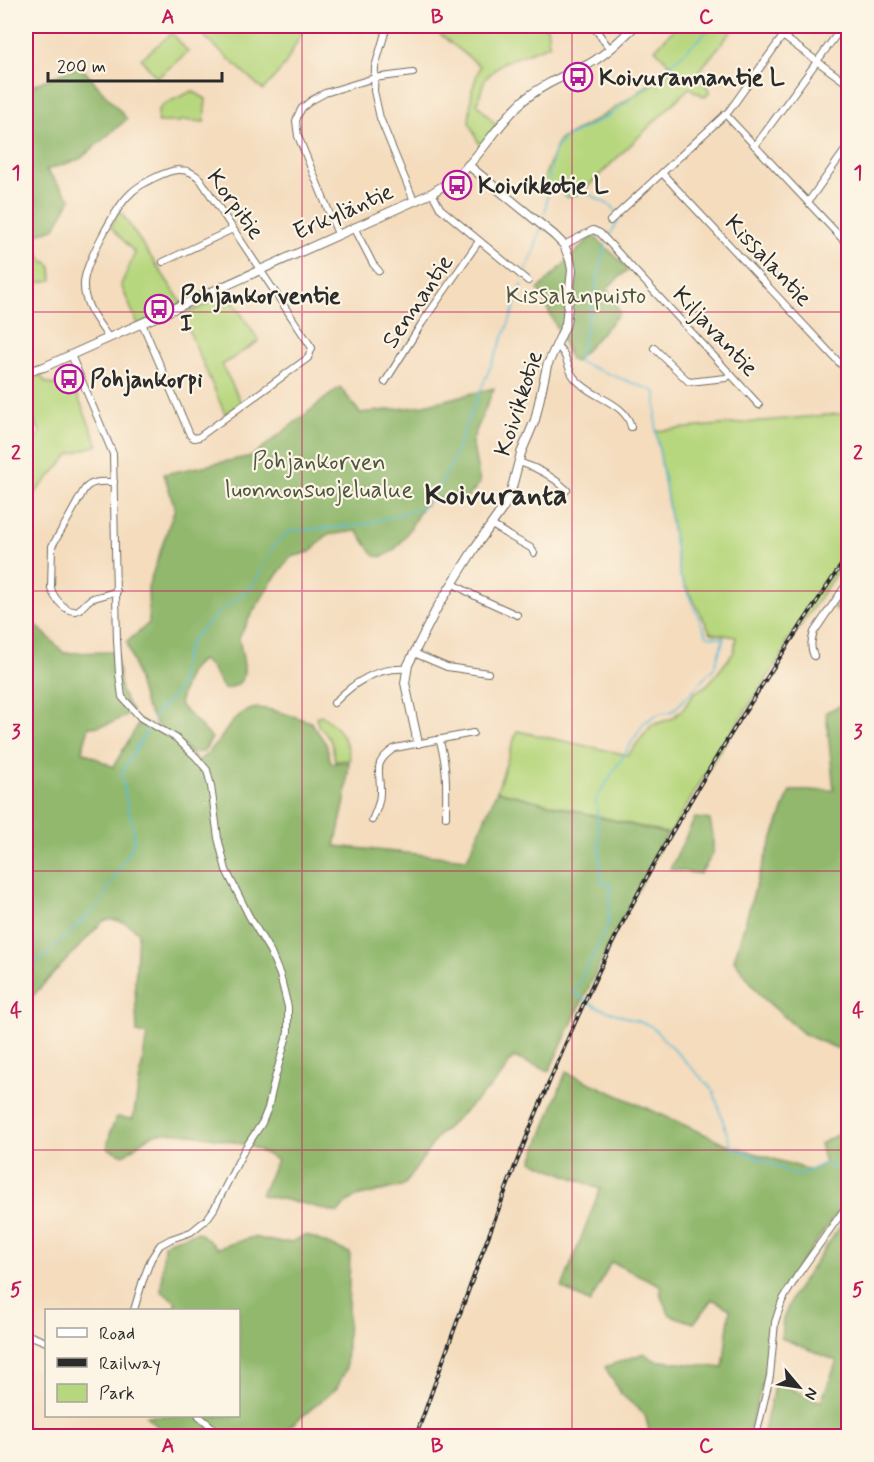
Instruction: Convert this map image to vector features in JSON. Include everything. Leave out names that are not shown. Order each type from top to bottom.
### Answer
[{"type":"street","points":[[387,26],[378,53],[374,91],[380,118],[414,201]]},
{"type":"street","points":[[593,26],[610,49]]},
{"type":"street","name":"Erkyläntie","points":[[26,372],[110,338],[432,193],[451,182],[508,116],[538,89],[588,64],[610,49],[635,26]]},
{"type":"street","points":[[769,26],[849,84]]},
{"type":"street","points":[[610,221],[725,114],[790,26]]},
{"type":"street","points":[[755,146],[843,26]]},
{"type":"street","points":[[338,234],[298,136],[296,121],[302,108],[318,96],[338,88],[374,78],[413,73]]},
{"type":"street","points":[[725,114],[849,245]]},
{"type":"street","points":[[808,202],[849,147]]},
{"type":"street","points":[[468,165],[564,245]]},
{"type":"street","name":"Korpitie","points":[[110,338],[90,309],[84,291],[83,282],[93,254],[122,202],[133,191],[176,170],[189,172],[200,179],[312,348],[308,358],[199,437],[194,438],[190,435],[142,323]]},
{"type":"street","name":"Kissalantie","points":[[662,173],[849,372]]},
{"type":"street","points":[[432,193],[440,208],[528,281]]},
{"type":"street","points":[[354,227],[379,271]]},
{"type":"street","points":[[163,262],[233,229]]},
{"type":"street","name":"Kiljavantie","points":[[564,245],[593,230],[600,232],[759,405]]},
{"type":"street","name":"Sennantie","points":[[385,382],[422,323],[479,241]]},
{"type":"street","name":"Koivikkotie","points":[[418,743],[406,690],[407,669],[437,608],[510,495],[519,462],[535,420],[547,366],[566,324],[572,270],[564,245]]},
{"type":"street","points":[[26,339],[26,372]]},
{"type":"street","points":[[557,346],[562,351],[573,376],[582,386],[623,412],[629,419],[631,427]]},
{"type":"street","points":[[654,348],[689,382],[726,378],[731,374]]},
{"type":"street","points":[[71,355],[113,454],[117,640],[122,697],[141,718],[176,738],[207,770],[218,838],[226,870],[268,948],[280,975],[288,1007],[288,1032],[262,1123],[244,1150],[207,1219],[191,1232],[160,1245],[142,1282],[135,1309]]},
{"type":"street","points":[[519,462],[556,479],[567,490]]},
{"type":"street","points":[[114,482],[93,483],[84,490],[52,546],[51,588],[66,608],[73,611],[80,609],[90,599],[117,591]]},
{"type":"street","points":[[492,525],[531,548],[534,553]]},
{"type":"street","points":[[814,657],[811,649],[814,632],[849,582]]},
{"type":"street","points":[[452,583],[518,615]]},
{"type":"street","points":[[414,653],[447,667],[488,673]]},
{"type":"street","points":[[334,703],[354,684],[374,674],[389,669],[407,669]]},
{"type":"street","points":[[372,820],[379,805],[378,768],[386,754],[395,748],[473,733]]},
{"type":"street","points":[[438,739],[447,784],[446,818]]},
{"type":"street","points":[[756,1437],[770,1376],[775,1322],[782,1301],[797,1276],[849,1204]]},
{"type":"street","points":[[26,1334],[45,1342]]},
{"type":"street","points":[[201,1417],[219,1437]]},
{"type":"green space","points":[[193,26],[305,26],[285,65],[263,90]]},
{"type":"green space","points":[[434,26],[547,26],[549,45],[502,63],[485,79],[477,104],[498,127],[480,146],[469,122],[472,90],[480,66],[433,29]]},
{"type":"green space","points":[[677,26],[736,26],[699,71],[710,92],[705,97],[689,88],[583,191],[567,198],[560,189],[541,186],[558,141],[606,114],[674,69],[655,49]]},
{"type":"green space","points":[[172,33],[188,52],[157,78],[141,59]]},
{"type":"green space","points":[[80,66],[127,119],[80,159],[46,170],[71,199],[54,229],[30,236],[26,232],[26,88]]},
{"type":"green space","points":[[192,91],[206,99],[204,122],[183,120],[158,122],[158,110],[164,104]]},
{"type":"green space","points":[[120,211],[182,303],[138,325],[121,285],[135,253],[111,227]]},
{"type":"green space","points":[[26,232],[44,263],[46,261],[51,266],[52,280],[26,285]]},
{"type":"green space","name":"Kissalanpuisto","points":[[593,235],[629,269],[607,288],[620,313],[575,362],[570,359],[538,290]]},
{"type":"green space","points":[[229,295],[259,341],[222,365],[241,402],[225,414],[182,315]]},
{"type":"green space","points":[[26,376],[41,376],[45,382],[53,385],[65,379],[72,383],[98,445],[70,454],[26,503],[26,449],[41,433],[26,407]]},
{"type":"green space","name":"Pohjankorven luonnonsuojelualue","points":[[340,387],[360,413],[416,407],[494,388],[472,441],[480,483],[466,499],[429,497],[403,539],[390,553],[382,556],[374,555],[357,531],[327,535],[310,552],[291,557],[273,580],[239,638],[244,662],[240,682],[224,689],[210,666],[202,660],[189,673],[179,704],[212,738],[203,752],[193,753],[159,728],[145,705],[127,642],[149,623],[148,587],[175,508],[164,474],[252,456]]},
{"type":"green space","points":[[848,413],[848,555],[800,627],[785,643],[786,649],[713,761],[670,834],[497,791],[517,731],[628,755],[652,725],[671,719],[684,708],[694,693],[707,685],[734,652],[736,637],[711,633],[680,576],[656,431]]},
{"type":"green space","points":[[848,586],[848,621],[834,608]]},
{"type":"green space","points":[[26,615],[64,653],[116,652],[121,692],[132,711],[112,723],[89,727],[82,751],[113,767],[141,720],[175,739],[198,761],[208,753],[236,718],[252,709],[272,710],[311,722],[326,744],[331,763],[349,762],[345,801],[335,846],[467,859],[497,791],[667,834],[608,947],[549,1071],[513,1057],[499,1079],[438,1136],[406,1183],[402,1186],[356,1197],[347,1202],[338,1213],[261,1195],[277,1160],[243,1144],[204,1136],[164,1133],[147,1138],[124,1155],[107,1148],[117,1117],[133,1119],[147,1035],[137,1032],[135,983],[138,932],[122,922],[103,921],[26,1003]]},
{"type":"green space","points":[[848,702],[848,1053],[804,1034],[761,996],[734,960],[759,875],[790,791],[834,790],[826,712]]},
{"type":"green space","points":[[321,715],[341,734],[350,760],[335,761],[330,740],[317,721],[316,717]]},
{"type":"green space","points":[[695,818],[710,820],[713,854],[700,874],[670,869]]},
{"type":"green space","points":[[566,1072],[731,1146],[810,1170],[825,1163],[820,1144],[848,1129],[848,1198],[796,1270],[776,1304],[765,1375],[748,1436],[645,1436],[649,1430],[645,1415],[621,1394],[605,1367],[644,1353],[654,1360],[723,1368],[730,1309],[712,1299],[694,1323],[670,1315],[661,1297],[660,1285],[611,1262],[590,1303],[562,1288],[600,1189],[532,1161]]},
{"type":"green space","points":[[848,1215],[848,1436],[763,1436],[775,1382],[821,1402],[837,1361],[781,1338],[783,1319],[793,1295]]},
{"type":"green space","points":[[198,1232],[218,1248],[253,1237],[277,1242],[291,1242],[306,1235],[350,1253],[346,1369],[337,1388],[278,1436],[161,1436],[158,1427],[147,1417],[240,1417],[240,1309],[174,1309],[176,1302],[161,1291],[164,1245],[171,1240]]},
{"type":"waterway","points":[[545,213],[552,157],[556,147],[565,138],[612,114],[713,26]]},
{"type":"waterway","points":[[548,187],[560,189],[567,198]]},
{"type":"waterway","points":[[576,196],[583,191],[613,207],[615,212]]},
{"type":"waterway","points":[[608,239],[617,219]]},
{"type":"waterway","points":[[525,271],[533,255],[540,230]]},
{"type":"waterway","points":[[606,244],[578,362],[656,392],[656,431],[680,576],[707,636],[724,638],[714,668],[673,711],[658,714],[644,723],[596,799],[602,883],[611,884],[608,925],[574,993],[597,1007],[651,1026],[713,1090],[731,1146],[798,1176],[825,1163],[848,1174]]},
{"type":"waterway","points":[[153,720],[180,686],[187,649],[194,637],[218,613],[252,587],[275,544],[290,531],[362,525],[422,508],[432,500],[453,461],[509,323],[522,284]]},
{"type":"waterway","points":[[26,973],[99,905],[133,845],[134,832],[121,774],[150,725]]},
{"type":"railway","points":[[416,1436],[511,1176],[564,1048],[623,922],[702,781],[848,555]]},
{"type":"place","name":"Koivurannantie L","points":[[578,77]]},
{"type":"place","name":"Koivikkotie L","points":[[457,185]]},
{"type":"place","name":"Pohjankorventie I","points":[[159,309]]},
{"type":"place","name":"Pohjankorpi","points":[[69,379]]},
{"type":"district","name":"Koivuranta","points":[[496,494]]}]
